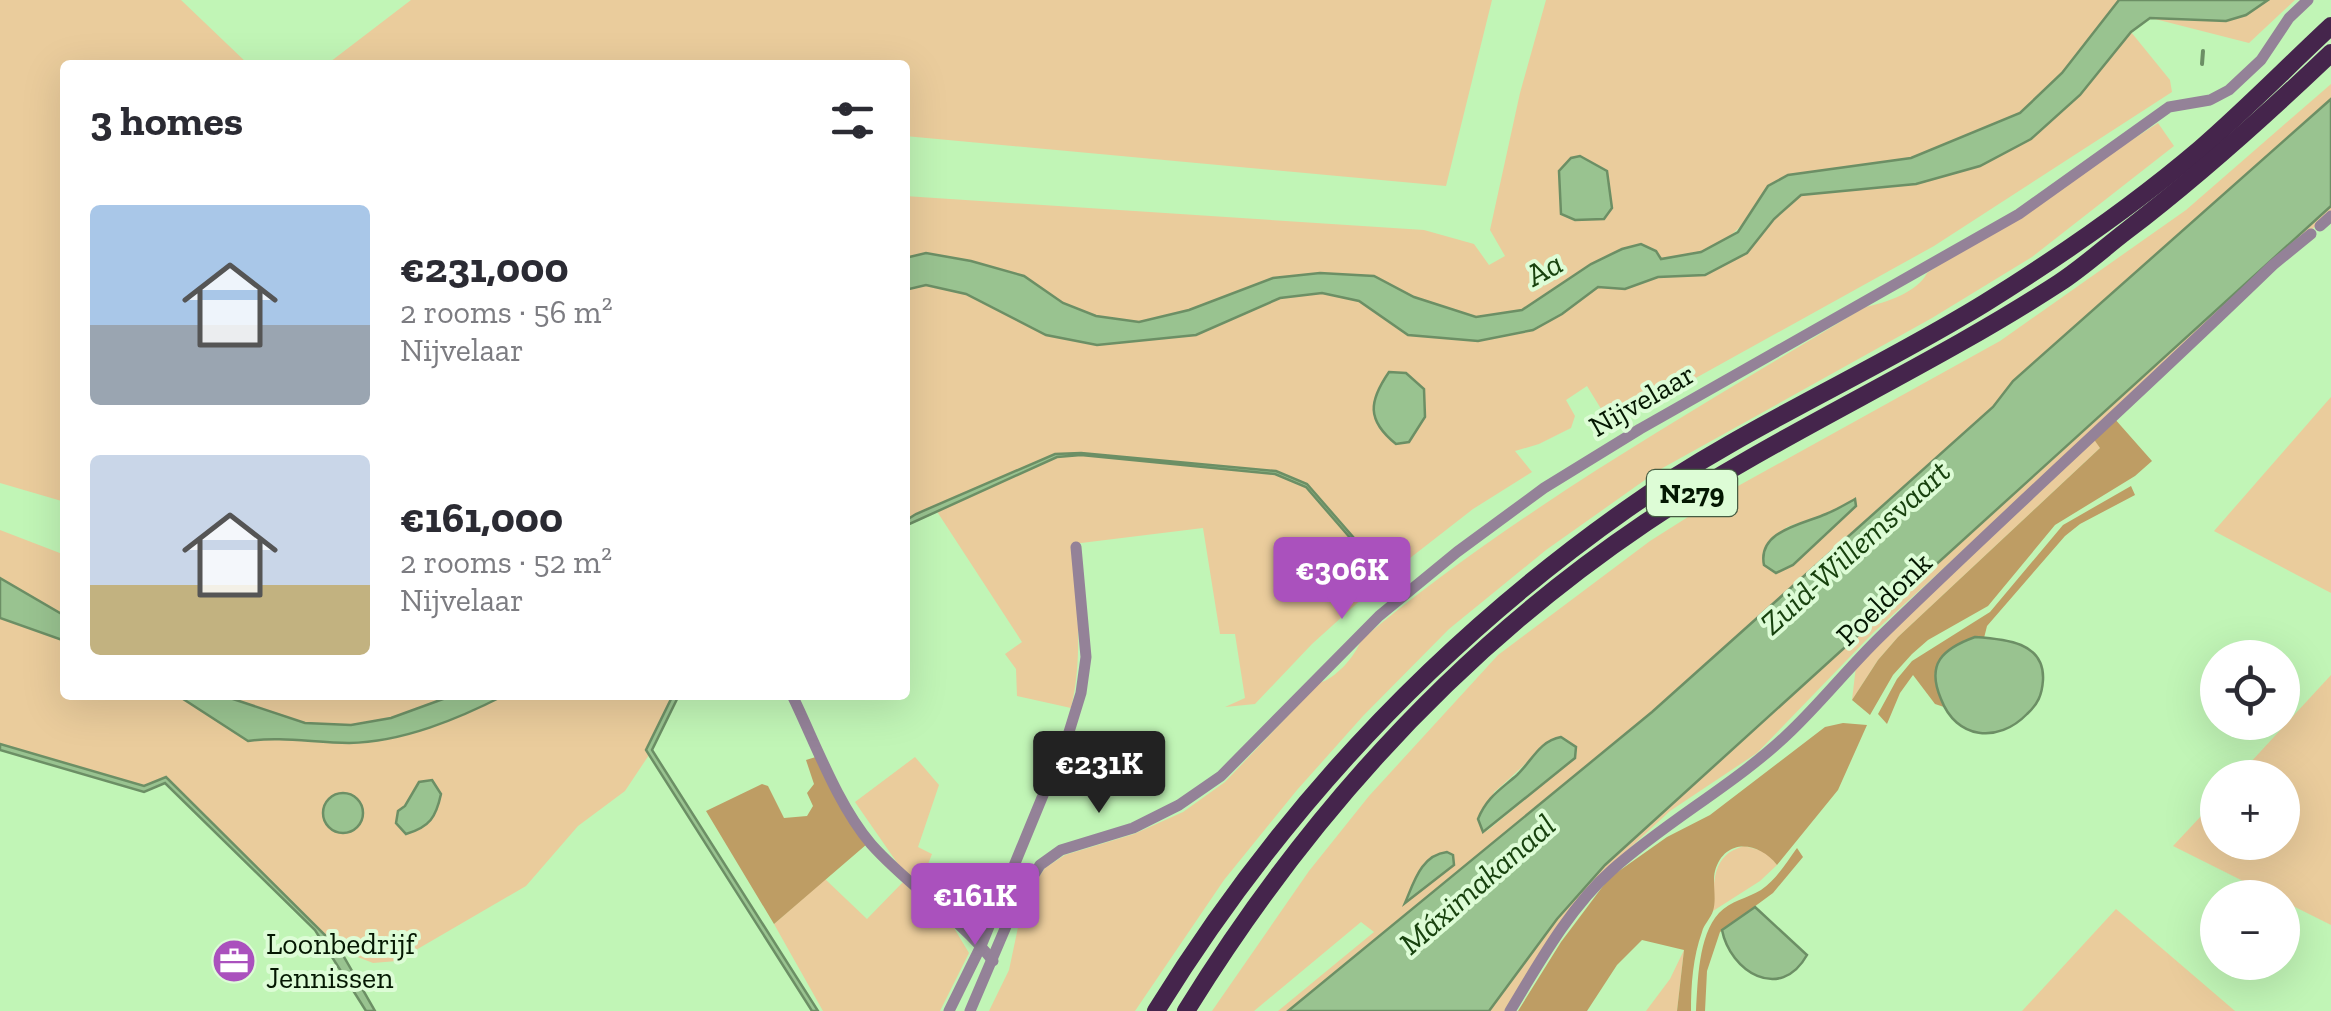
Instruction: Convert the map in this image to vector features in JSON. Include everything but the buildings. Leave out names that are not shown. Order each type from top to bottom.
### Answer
[{"type":"highway","name":"N279","points":[[1156,1011],[1217,917],[1306,802],[1374,725],[1483,620],[1630,507],[1710,457],[1982,305],[2059,255],[2200,149],[2328,29]]},
{"type":"highway","name":"N279","points":[[1186,1011],[1261,896],[1324,814],[1393,737],[1492,641],[1628,536],[1721,474],[1994,323],[2062,281],[2170,198],[2331,53]]},
{"type":"street","name":"Nijvelaar","points":[[1040,865],[1061,850],[1132,828],[1179,805],[1221,776],[1379,616],[1544,488],[1640,429],[2019,214],[2169,107],[2220,96],[2261,60],[2308,0]]},
{"type":"street","name":"Poeldonk","points":[[1510,1011],[1566,925],[1610,871],[1760,760],[1877,639],[2030,491],[2331,216]]},
{"type":"street","points":[[948,1011],[981,946],[1070,732],[1082,693],[1086,657],[1076,546]]},
{"type":"street","points":[[794,700],[853,818],[870,842],[993,960]]},
{"type":"street","points":[[970,1011],[1016,903],[1040,865],[1020,848]]},
{"type":"shaded area","points":[[0,0],[181,0],[244,60],[60,60],[60,501],[0,483]]},
{"type":"shaded area","points":[[411,0],[1492,0],[1446,186],[910,136],[910,60],[333,60]]},
{"type":"shaded area","points":[[1546,0],[2119,0],[2062,73],[2020,113],[1911,158],[1837,168],[1768,186],[1749,216],[1712,248],[1680,258],[1661,259],[1622,249],[1591,264],[1522,310],[1476,317],[1414,297],[1374,276],[1140,322],[1096,316],[1063,303],[1024,276],[927,253],[910,257],[910,196],[1424,230],[1474,244],[1489,265],[1505,256],[1490,230],[1520,93]]},
{"type":"shaded area","points":[[2268,0],[2295,0],[2249,43],[2151,18],[2225,19]]},
{"type":"shaded area","points":[[2131,32],[2170,80],[2172,92],[1934,246],[1611,425],[1587,386],[1566,400],[1575,416],[1571,428],[1515,451],[1532,472],[1473,509],[1387,576],[1307,485],[1275,471],[1056,454],[910,519],[910,289],[926,285],[966,294],[1046,335],[1196,335],[1280,298],[1322,293],[1359,301],[1408,335],[1562,314],[1598,287],[1625,289],[1658,277],[1705,275],[1747,253],[1774,219],[1801,195],[1916,184],[1980,166],[2031,139]]},
{"type":"shaded area","points":[[2331,84],[2331,99],[2013,381],[1993,407],[1652,712],[1288,1011],[1278,1011],[1374,932],[1361,922],[1254,1011],[1212,1011],[1309,871],[1369,796],[1498,655],[1650,541],[1729,491],[2000,341],[2186,210]],"holes":[[[1855,500],[1793,565],[1766,547],[1787,527]],[[1561,737],[1577,752],[1575,758],[1487,831],[1494,792]]]},
{"type":"shaded area","points":[[2158,123],[2174,146],[2032,257],[1932,318],[1659,470],[1546,550],[1449,629],[1297,790],[1224,880],[1135,1011],[989,1011],[1009,970],[1024,899],[1045,868],[1065,855],[1134,834],[1183,812],[1225,782],[1319,683],[1344,666],[1361,640],[1481,548],[1670,424],[1865,307],[1909,291],[1927,273]]},
{"type":"shaded area","points":[[2331,206],[2331,212],[1873,633],[1757,753],[1670,811],[1607,869],[1507,1011],[1489,1011],[1557,919],[1605,865]]},
{"type":"shaded area","points":[[2331,397],[2331,593],[2214,531]]},
{"type":"shaded area","points":[[2114,418],[2152,461],[2135,476],[2055,525],[1988,606],[1928,640],[1912,654],[1893,675],[1870,715],[1852,700],[1898,637],[2100,448],[2093,438]]},
{"type":"shaded area","points":[[2093,438],[2101,447],[1898,637],[1852,700],[1856,666]]},
{"type":"shaded area","points":[[1081,455],[1275,474],[1306,487],[1385,578],[1312,644],[1255,704],[1225,707],[1245,698],[1235,634],[1220,634],[1203,528],[1073,544],[1078,647],[1071,708],[1017,696],[1016,669],[1005,654],[1022,642],[936,510],[1057,457]]},
{"type":"shaded area","points":[[2131,486],[2135,495],[2065,536],[1987,626],[1984,638],[1970,640],[1943,658],[1935,678],[1944,707],[1935,704],[1913,675],[1900,693],[1887,724],[1878,714],[1912,661],[1990,612],[2063,525]]},
{"type":"shaded area","points":[[0,530],[60,553],[60,613],[0,578]]},
{"type":"shaded area","points":[[0,618],[60,639],[60,700],[185,700],[248,741],[267,738],[352,743],[494,700],[671,700],[647,750],[649,755],[625,791],[578,826],[526,886],[397,961],[373,963],[340,950],[166,777],[144,786],[0,744]]},
{"type":"shaded area","points":[[2331,675],[2331,925],[2300,910],[2300,880],[2241,880],[2201,860],[2300,860],[2300,760],[2253,760],[2271,740],[2300,740],[2300,709]]},
{"type":"shaded area","points":[[236,700],[440,700],[361,723],[322,725]]},
{"type":"shaded area","points":[[1843,723],[1867,725],[1838,790],[1777,865],[1761,851],[1743,847],[1726,852],[1720,860],[1714,876],[1713,911],[1703,929],[1695,961],[1691,1011],[1677,1011],[1684,950],[1642,940],[1617,965],[1587,1011],[1518,1011],[1561,942],[1609,878],[1667,837],[1710,815],[1825,727]]},
{"type":"shaded area","points":[[819,756],[867,844],[774,924],[706,811],[762,784],[768,786],[784,818],[807,816],[813,806],[807,793],[814,784],[806,760]]},
{"type":"shaded area","points":[[915,757],[939,785],[918,847],[932,854],[920,884],[898,864],[855,802]]},
{"type":"shaded area","points":[[2200,817],[2200,860],[2173,846]]},
{"type":"shaded area","points":[[1744,846],[1767,852],[1777,865],[1760,881],[1713,911],[1716,871],[1725,856]]},
{"type":"shaded area","points":[[1797,848],[1803,857],[1773,893],[1720,932],[1707,971],[1705,1011],[1696,1011],[1700,959],[1712,923],[1728,905],[1766,886]]},
{"type":"shaded area","points":[[825,879],[867,919],[903,882],[954,928],[969,953],[940,1011],[823,1011],[774,924]]},
{"type":"shaded area","points":[[2116,909],[2235,1011],[2022,1011]]},
{"type":"shaded area","points":[[1684,950],[1677,1011],[1646,1011],[1670,979]]},
{"type":"water","points":[[2119,0],[2268,0],[2246,15],[2226,21],[2150,18],[2131,32],[2080,95],[2031,139],[1980,166],[1916,184],[1801,195],[1774,219],[1747,253],[1705,275],[1658,277],[1625,289],[1598,287],[1533,330],[1478,341],[1408,335],[1359,301],[1322,293],[1280,298],[1196,335],[1097,345],[1046,335],[966,294],[926,285],[910,289],[910,257],[926,253],[1024,276],[1063,303],[1096,316],[1139,322],[1189,310],[1273,278],[1320,273],[1374,276],[1414,297],[1476,317],[1522,310],[1591,264],[1622,249],[1641,244],[1656,251],[1661,259],[1701,252],[1738,232],[1768,186],[1788,175],[1911,158],[2020,113],[2062,73]]},
{"type":"water","points":[[2331,99],[2331,206],[1605,865],[1557,919],[1489,1011],[1288,1011],[1652,712],[1993,407],[2013,381]]},
{"type":"water","points":[[1580,156],[1607,171],[1612,208],[1604,219],[1575,220],[1561,214],[1559,171],[1571,158]]},
{"type":"water","points":[[1389,372],[1406,373],[1424,389],[1425,417],[1409,442],[1396,444],[1375,418],[1377,392]]},
{"type":"water","points":[[1081,453],[1276,471],[1307,484],[1387,576],[1306,487],[1275,474],[1081,455],[1057,457],[910,524],[910,518],[916,514],[1055,454]]},
{"type":"water","points":[[1855,499],[1856,506],[1793,565],[1776,573],[1764,565],[1764,553],[1774,537]]},
{"type":"water","points":[[0,578],[60,613],[60,639],[0,618]]},
{"type":"water","points":[[1975,637],[2021,645],[2030,650],[2042,667],[2042,690],[2034,707],[2016,724],[1991,733],[1979,733],[1957,722],[1941,699],[1935,676],[1946,653]]},
{"type":"water","points":[[185,700],[236,700],[305,723],[351,725],[391,718],[440,700],[494,700],[430,728],[369,742],[248,741]]},
{"type":"water","points":[[671,700],[677,700],[652,750],[818,1011],[812,1011],[646,750]]},
{"type":"water","points":[[1561,737],[1576,747],[1575,758],[1483,832],[1478,819],[1490,799],[1541,747]]},
{"type":"water","points":[[0,744],[144,786],[166,777],[340,950],[375,1011],[366,1011],[315,930],[165,783],[144,792],[0,750]]},
{"type":"water","points":[[432,780],[441,794],[434,815],[421,828],[406,834],[396,823],[398,811],[419,782]]},
{"type":"water","points":[[343,793],[357,799],[363,813],[357,827],[343,833],[329,827],[323,813],[329,799]]},
{"type":"water","points":[[1447,852],[1453,855],[1454,865],[1405,903],[1425,864]]},
{"type":"water","points":[[1755,907],[1807,955],[1783,977],[1757,976],[1745,969],[1727,945],[1722,930]]},
{"type":"waterway","points":[[2202,64],[2203,51]]},
{"type":"place","name":"Loonbedrijf Jennissen","points":[[234,961]]},
{"type":"water label","name":"Aa","points":[[1544,269]]},
{"type":"water label","name":"Zuid-Willemsvaart","points":[[1855,547]]},
{"type":"water label","name":"Máximakanaal","points":[[1477,884]]}]
